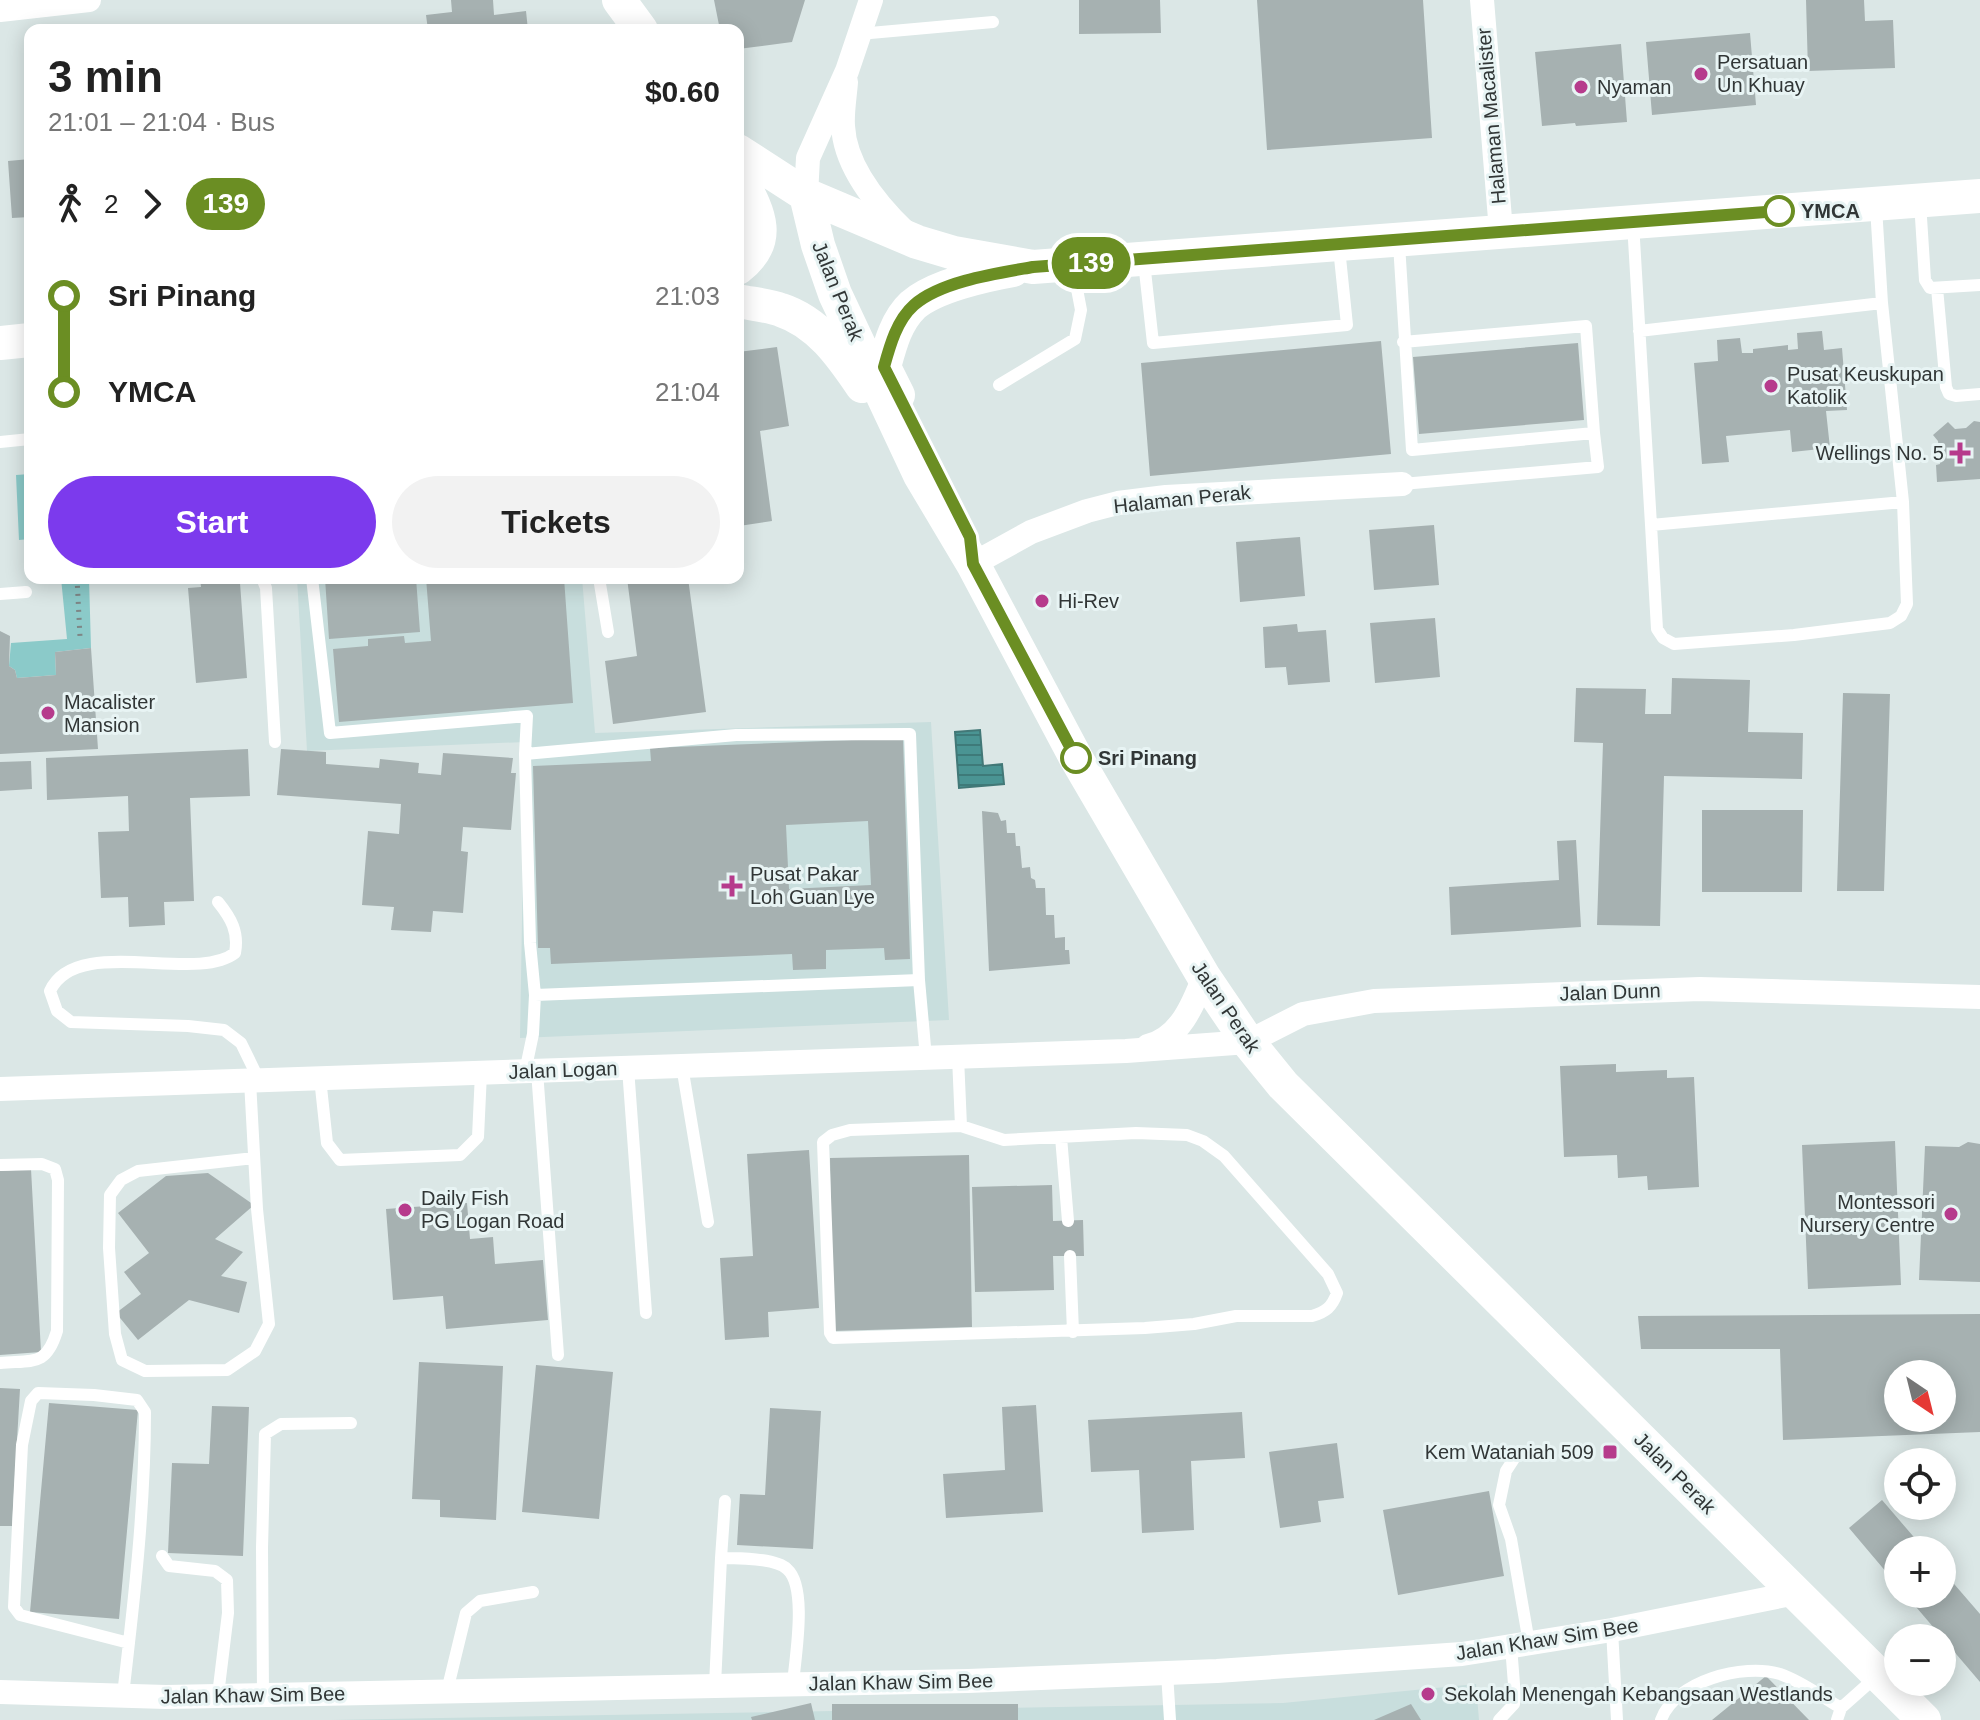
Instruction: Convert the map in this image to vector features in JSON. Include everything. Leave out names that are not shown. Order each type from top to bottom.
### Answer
[{"type":"main road","points":[[619,0],[637,24]]},
{"type":"main road","points":[[744,155],[806,195],[917,242],[954,253],[1033,267]]},
{"type":"main road","points":[[744,186],[756,209],[760,239],[752,256],[744,263]]},
{"type":"main road","name":"Jalan Perak","points":[[806,195],[818,245],[835,294],[920,475],[973,564],[1076,758],[1204,977],[1248,1042],[1283,1085],[1924,1720]]},
{"type":"main road","points":[[973,564],[970,537],[884,367],[892,337],[914,305],[947,287],[988,275],[1033,267],[1980,196]]},
{"type":"main road","points":[[744,302],[782,310],[824,335],[875,407],[902,436]]},
{"type":"main road","points":[[0,343],[24,341]]},
{"type":"street","points":[[0,10],[40,2],[89,0]]},
{"type":"street","points":[[806,195],[808,158],[847,71],[871,0]]},
{"type":"street","name":"Halaman Macalister","points":[[1482,0],[1501,231]]},
{"type":"street","points":[[847,71],[843,128],[851,160],[889,216],[917,242]]},
{"type":"street","name":"Halaman Perak","points":[[973,564],[1031,532],[1118,503],[1166,497],[1402,484]]},
{"type":"street","name":"Jalan Logan","points":[[1126,1051],[1154,1045],[1179,1028],[1194,1003],[1204,977]]},
{"type":"street","name":"Jalan Dunn","points":[[1248,1042],[1303,1014],[1374,1001],[1700,989],[1980,997]]},
{"type":"street","name":"Jalan Logan","points":[[0,1089],[1126,1051],[1248,1042]]},
{"type":"street","name":"Jalan Khaw Sim Bee","points":[[0,1692],[263,1695],[1167,1673],[1462,1654],[1612,1630],[1796,1593]]},
{"type":"lane","points":[[859,34],[993,22]]},
{"type":"lane","points":[[1920,200],[1925,280],[1930,288],[1980,285]]},
{"type":"lane","points":[[1633,222],[1657,629],[1663,638],[1674,644],[1794,635],[1890,623],[1901,616],[1907,604],[1903,502],[1882,303],[1876,204]]},
{"type":"lane","points":[[1399,239],[1412,450],[1594,433]]},
{"type":"lane","points":[[1143,259],[1153,343],[1347,325],[1338,244]]},
{"type":"lane","points":[[999,385],[1075,339],[1081,310],[1073,264]]},
{"type":"lane","points":[[1937,288],[1946,387],[1949,394],[1956,396],[1980,394]]},
{"type":"lane","points":[[1639,331],[1882,303]]},
{"type":"lane","points":[[1402,484],[1598,467],[1586,326],[1403,342]]},
{"type":"lane","points":[[0,442],[24,440]]},
{"type":"lane","points":[[1651,525],[1903,502]]},
{"type":"lane","points":[[264,584],[275,742]]},
{"type":"lane","points":[[313,584],[330,733],[527,716],[525,754],[530,943],[535,995],[531,1071],[558,1355]]},
{"type":"lane","points":[[600,584],[608,632]]},
{"type":"lane","points":[[0,594],[26,592]]},
{"type":"lane","points":[[525,754],[736,735],[910,734],[919,980],[926,1058]]},
{"type":"lane","points":[[218,902],[231,918],[237,940],[235,953],[227,959],[188,963],[120,962],[76,967],[56,979],[50,991],[57,1011],[71,1022],[224,1030],[241,1043],[254,1080],[254,1158],[269,1324],[255,1351],[227,1370],[145,1371],[122,1360],[115,1334],[109,1248],[110,1195],[121,1180],[138,1171],[254,1158]]},
{"type":"lane","points":[[535,995],[919,980]]},
{"type":"lane","points":[[958,1057],[961,1126]]},
{"type":"lane","points":[[682,1066],[708,1222]]},
{"type":"lane","points":[[628,1068],[646,1313]]},
{"type":"lane","points":[[320,1078],[327,1143],[340,1160],[400,1159],[460,1155],[478,1137],[481,1073]]},
{"type":"lane","points":[[961,1126],[1004,1140],[1158,1133],[1187,1135],[1203,1141],[1224,1156],[1328,1274],[1337,1293],[1333,1305],[1323,1313],[1312,1316],[1236,1316],[1194,1324],[1073,1332],[839,1340],[830,1333],[823,1142],[841,1131],[961,1126]]},
{"type":"lane","points":[[1061,1137],[1068,1221]]},
{"type":"lane","points":[[0,1165],[42,1164],[55,1169],[58,1180],[57,1331],[51,1350],[37,1360],[0,1363]]},
{"type":"lane","points":[[1070,1256],[1073,1332]]},
{"type":"lane","points":[[123,1695],[138,1573],[145,1412],[137,1400],[38,1393],[31,1401],[22,1445],[14,1607],[20,1615],[129,1643]]},
{"type":"lane","points":[[263,1695],[265,1434],[281,1424],[351,1423]]},
{"type":"lane","points":[[1499,1720],[1514,1704],[1520,1644],[1511,1539],[1499,1505],[1506,1471],[1519,1451]]},
{"type":"lane","points":[[715,1685],[725,1501]]},
{"type":"lane","points":[[162,1556],[169,1566],[215,1571],[227,1580],[228,1613],[218,1695]]},
{"type":"lane","points":[[721,1558],[744,1558],[785,1566],[794,1577],[799,1592],[793,1684]]},
{"type":"lane","points":[[447,1691],[466,1613],[480,1601],[533,1592]]},
{"type":"lane","points":[[1612,1630],[1617,1720]]},
{"type":"lane","points":[[1661,1720],[1664,1710],[1692,1686],[1740,1670],[1780,1674],[1839,1714],[1878,1675]]},
{"type":"lane","points":[[1167,1673],[1170,1720]]},
{"type":"path","points":[[77,584],[80,637]]},
{"type":"shaded area","points":[[24,474],[24,540],[19,540],[16,475]]},
{"type":"shaded area","points":[[62,584],[89,584],[91,648],[55,652],[56,675],[17,678],[15,670],[9,666],[11,643],[67,639]]},
{"type":"shaded area","name":"Pusat Pakar Loh Guan Lye","points":[[297,584],[583,584],[595,733],[931,722],[949,1020],[520,1038],[525,742],[307,751]]},
{"type":"shaded area","points":[[980,730],[983,766],[1002,764],[1004,784],[959,788],[955,732]]},
{"type":"shaded area","name":"Sekolah Menengah Kebangsaan Westlands","points":[[1476,1684],[1479,1720],[331,1720],[1283,1703]]},
{"type":"building","points":[[451,0],[493,0],[494,15],[526,11],[527,24],[427,24],[426,15],[452,12]]},
{"type":"building","points":[[714,0],[805,0],[792,42],[744,48],[744,24],[719,24]]},
{"type":"building","points":[[1079,0],[1160,0],[1161,33],[1079,34]]},
{"type":"building","points":[[1257,0],[1423,0],[1432,138],[1267,150]]},
{"type":"building","points":[[1806,0],[1864,0],[1865,21],[1893,20],[1895,68],[1808,71]]},
{"type":"building","name":"Persatuan Un Khuay","points":[[1750,33],[1756,105],[1652,115],[1646,42]]},
{"type":"building","name":"Nyaman","points":[[1621,44],[1627,122],[1542,126],[1535,52]]},
{"type":"building","points":[[24,160],[24,217],[12,218],[8,161]]},
{"type":"building","name":"Pusat Keuskupan Katolik","points":[[1822,331],[1824,350],[1842,348],[1847,410],[1826,411],[1830,448],[1792,452],[1790,430],[1726,436],[1729,462],[1702,464],[1694,363],[1718,361],[1717,340],[1740,338],[1742,353],[1788,345],[1788,350],[1798,349],[1797,333]]},
{"type":"building","points":[[1381,341],[1391,454],[1150,476],[1141,363]]},
{"type":"building","points":[[1578,343],[1584,420],[1419,434],[1413,357]]},
{"type":"building","points":[[777,347],[789,426],[760,431],[772,521],[744,525],[744,351]]},
{"type":"building","name":"Wellings No. 5","points":[[1974,421],[1980,422],[1980,479],[1937,482],[1936,465],[1940,464],[1938,441],[1933,435],[1948,422],[1955,429],[1966,428]]},
{"type":"building","points":[[1434,525],[1439,585],[1374,590],[1369,530]]},
{"type":"building","points":[[1300,537],[1305,596],[1240,602],[1236,542]]},
{"type":"building","points":[[201,584],[240,584],[247,678],[196,683],[188,588],[201,587]]},
{"type":"building","points":[[325,584],[416,584],[420,632],[329,639]]},
{"type":"building","points":[[426,584],[564,584],[573,703],[339,722],[333,649],[368,646],[368,639],[404,636],[405,643],[431,641]]},
{"type":"building","points":[[628,584],[689,584],[706,712],[613,724],[605,661],[637,656]]},
{"type":"building","points":[[1435,618],[1440,677],[1375,683],[1370,623]]},
{"type":"building","points":[[1297,624],[1298,632],[1326,630],[1330,682],[1288,685],[1286,667],[1265,668],[1263,627]]},
{"type":"building","name":"Macalister Mansion","points":[[0,631],[10,636],[9,666],[15,670],[17,678],[56,675],[55,652],[91,648],[98,749],[0,754]]},
{"type":"building","points":[[1672,678],[1750,680],[1748,732],[1803,733],[1802,779],[1664,776],[1660,926],[1597,925],[1603,743],[1574,742],[1576,688],[1646,689],[1645,714],[1671,714]]},
{"type":"building","points":[[1843,693],[1890,694],[1884,891],[1837,891]]},
{"type":"building","points":[[903,738],[910,959],[885,960],[884,948],[826,950],[826,969],[793,970],[792,954],[551,964],[550,948],[538,948],[533,766],[651,761],[650,748]],"holes":[[[868,821],[871,885],[789,889],[786,825]]]},
{"type":"building","points":[[248,749],[250,796],[190,798],[194,901],[164,902],[165,925],[129,927],[128,897],[101,898],[98,832],[129,831],[128,796],[47,800],[46,758]]},
{"type":"building","points":[[281,749],[326,752],[326,764],[379,768],[380,759],[419,763],[418,773],[441,775],[443,753],[513,758],[511,773],[516,773],[511,830],[463,827],[461,851],[468,852],[463,913],[433,911],[431,932],[391,930],[394,907],[362,905],[368,831],[399,834],[401,804],[277,795]]},
{"type":"building","points":[[31,761],[32,789],[0,791],[0,762]]},
{"type":"building","points":[[1702,810],[1803,810],[1802,892],[1702,892]]},
{"type":"building","points":[[982,811],[998,813],[1001,821],[1006,820],[1007,833],[1015,833],[1022,868],[1030,867],[1036,888],[1045,888],[1046,915],[1054,915],[1055,938],[1065,937],[1070,964],[989,971]]},
{"type":"building","points":[[1576,840],[1581,927],[1451,935],[1449,887],[1559,880],[1557,841]]},
{"type":"building","points":[[1616,1064],[1616,1072],[1667,1070],[1667,1078],[1694,1077],[1699,1187],[1648,1190],[1647,1176],[1618,1178],[1617,1155],[1564,1157],[1560,1066]]},
{"type":"building","points":[[1895,1141],[1901,1285],[1808,1289],[1802,1145]]},
{"type":"building","name":"Montessori Nursery Centre","points":[[1968,1142],[1980,1144],[1980,1282],[1919,1280],[1925,1146],[1959,1147]]},
{"type":"building","points":[[809,1150],[819,1308],[768,1312],[769,1337],[725,1340],[720,1258],[753,1256],[747,1154]]},
{"type":"building","points":[[969,1155],[972,1327],[833,1331],[830,1158]]},
{"type":"building","points":[[31,1169],[41,1352],[0,1355],[0,1171]]},
{"type":"building","points":[[208,1173],[254,1205],[215,1239],[243,1252],[221,1276],[247,1282],[239,1313],[189,1300],[138,1340],[116,1313],[141,1294],[124,1272],[149,1253],[118,1213],[166,1176]]},
{"type":"building","points":[[1052,1185],[1053,1221],[1083,1220],[1084,1256],[1053,1256],[1054,1290],[975,1292],[972,1187]]},
{"type":"building","points":[[467,1203],[470,1239],[493,1237],[495,1264],[543,1260],[548,1320],[446,1329],[443,1296],[393,1300],[386,1209]]},
{"type":"building","points":[[1980,1314],[1980,1432],[1783,1440],[1780,1349],[1641,1349],[1638,1316]]},
{"type":"building","points":[[419,1362],[503,1366],[496,1520],[440,1517],[440,1500],[412,1499]]},
{"type":"building","points":[[536,1365],[613,1372],[599,1519],[522,1512]]},
{"type":"building","points":[[0,1388],[20,1389],[12,1526],[0,1526]]},
{"type":"building","points":[[49,1403],[138,1410],[119,1619],[30,1612]]},
{"type":"building","points":[[1036,1405],[1043,1512],[946,1518],[943,1474],[1005,1470],[1002,1407]]},
{"type":"building","points":[[212,1406],[249,1407],[243,1556],[168,1553],[172,1463],[209,1464]]},
{"type":"building","points":[[770,1408],[821,1411],[813,1549],[737,1545],[740,1494],[765,1495]]},
{"type":"building","points":[[1242,1412],[1245,1458],[1191,1461],[1194,1530],[1142,1533],[1139,1470],[1091,1472],[1088,1420]]},
{"type":"building","points":[[1337,1443],[1344,1498],[1318,1501],[1321,1522],[1280,1528],[1269,1452]]},
{"type":"building","points":[[1489,1491],[1504,1576],[1398,1595],[1383,1510]]},
{"type":"building","points":[[1882,1500],[1884,1520],[1899,1520],[1913,1536],[1884,1536],[1884,1569],[1849,1528]]},
{"type":"building","points":[[1956,1586],[1980,1614],[1980,1682],[1956,1654],[1956,1624],[1931,1624],[1917,1608],[1956,1608]]},
{"type":"building","points":[[1766,1676],[1809,1720],[1712,1720]]},
{"type":"building","points":[[811,1703],[815,1720],[752,1720],[751,1717]]},
{"type":"building","points":[[832,1704],[1018,1704],[1018,1720],[832,1720]]},
{"type":"building","points":[[1411,1704],[1421,1720],[1374,1720]]},
{"type":"bus line","name":"139","points":[[1076,758],[973,564],[970,537],[884,367],[892,337],[914,305],[947,287],[988,275],[1033,267],[1779,211]]},
{"type":"place","name":"Persatuan Un Khuay","points":[[1701,74]]},
{"type":"place","name":"Nyaman","points":[[1581,87]]},
{"type":"place","name":"YMCA","points":[[1779,211]]},
{"type":"place","name":"Pusat Keuskupan Katolik","points":[[1771,386]]},
{"type":"place","name":"Wellings No. 5","points":[[1960,453]]},
{"type":"place","name":"Hi-Rev","points":[[1042,601]]},
{"type":"place","name":"Macalister Mansion","points":[[48,713]]},
{"type":"place","name":"Sri Pinang","points":[[1076,758]]},
{"type":"place","name":"Pusat Pakar Loh Guan Lye","points":[[732,886]]},
{"type":"place","name":"Daily Fish PG Logan Road","points":[[405,1210]]},
{"type":"place","name":"Montessori Nursery Centre","points":[[1951,1214]]},
{"type":"place","name":"Kem Wataniah 509","points":[[1610,1452]]},
{"type":"place","name":"Sekolah Menengah Kebangsaan Westlands","points":[[1428,1694]]}]
